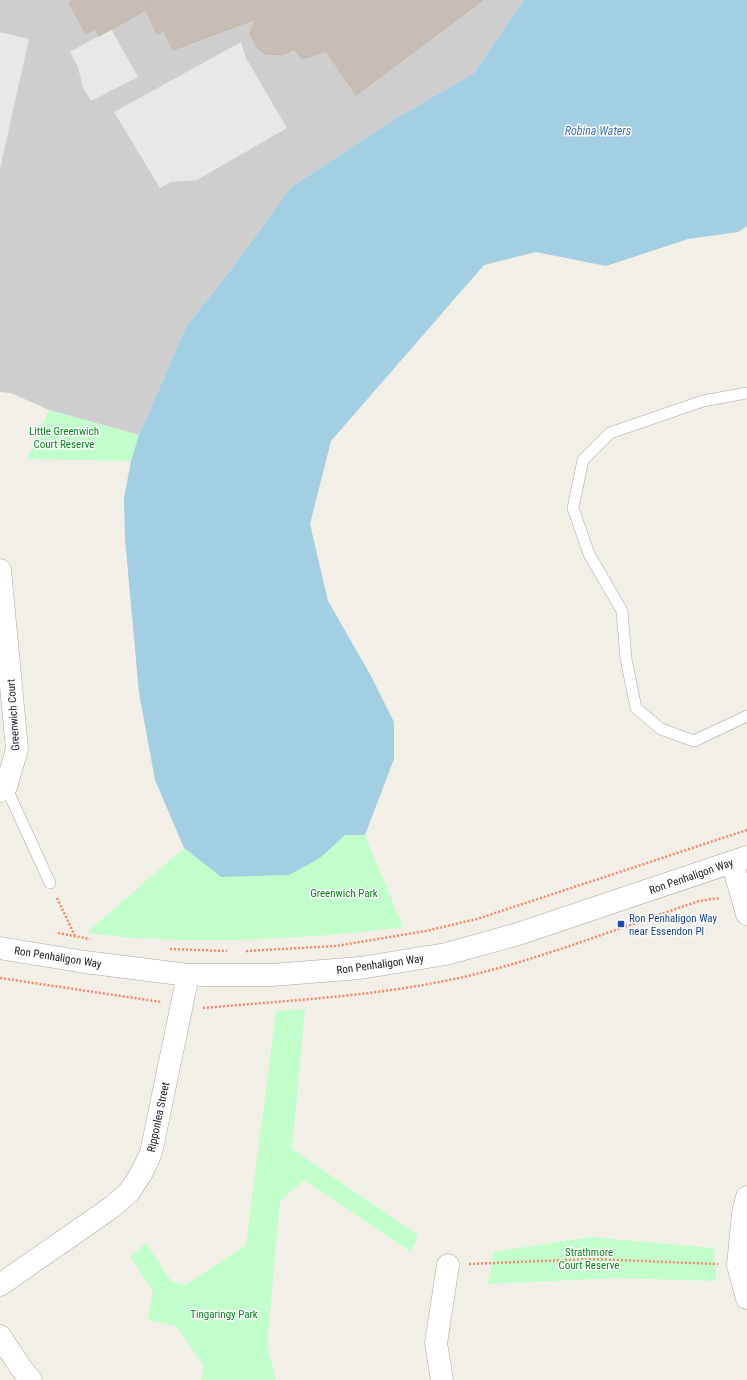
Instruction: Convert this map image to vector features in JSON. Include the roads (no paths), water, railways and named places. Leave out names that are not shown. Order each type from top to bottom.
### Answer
[{"type":"street","name":"Greenwich Court","points":[[0,570],[17,749],[3,789]]},
{"type":"street","points":[[740,859],[747,914]]},
{"type":"street","name":"Ron Penhaligon Way","points":[[0,948],[85,962],[188,975],[272,975],[360,968],[446,954],[518,934],[740,859]]},
{"type":"street","name":"Ripponlea Street","points":[[0,1285],[112,1207],[129,1192],[141,1174],[151,1153],[188,975]]},
{"type":"street","points":[[747,1197],[743,1213],[738,1264],[747,1298]]},
{"type":"street","points":[[442,1380],[436,1343],[448,1265]]},
{"type":"street","points":[[0,1336],[30,1380]]},
{"type":"lane","points":[[747,394],[703,401],[610,433],[583,460],[573,508],[589,554],[622,611],[626,658],[636,708],[661,729],[694,741],[747,716]]},
{"type":"lane","name":"Greenwich Court","points":[[3,789],[50,883]]},
{"type":"water","name":"Robina Waters","points":[[524,0],[747,0],[747,226],[738,232],[688,239],[606,266],[536,252],[484,265],[331,441],[310,524],[328,601],[371,676],[394,722],[394,759],[365,835],[345,835],[320,858],[289,875],[221,877],[184,848],[155,780],[139,693],[125,539],[124,498],[131,461],[139,435],[186,327],[233,267],[291,187],[395,119],[474,73]]},
{"type":"place","name":"Ron Penhaligon Way near Essendon Pl","points":[[621,924]]},
{"type":"park label","name":"Little Greenwich Court Reserve","points":[[64,437]]},
{"type":"park label","name":"Greenwich Park","points":[[344,893]]},
{"type":"park label","name":"Strathmore Court Reserve","points":[[589,1258]]},
{"type":"park label","name":"Tingaringy Park","points":[[224,1314]]}]
